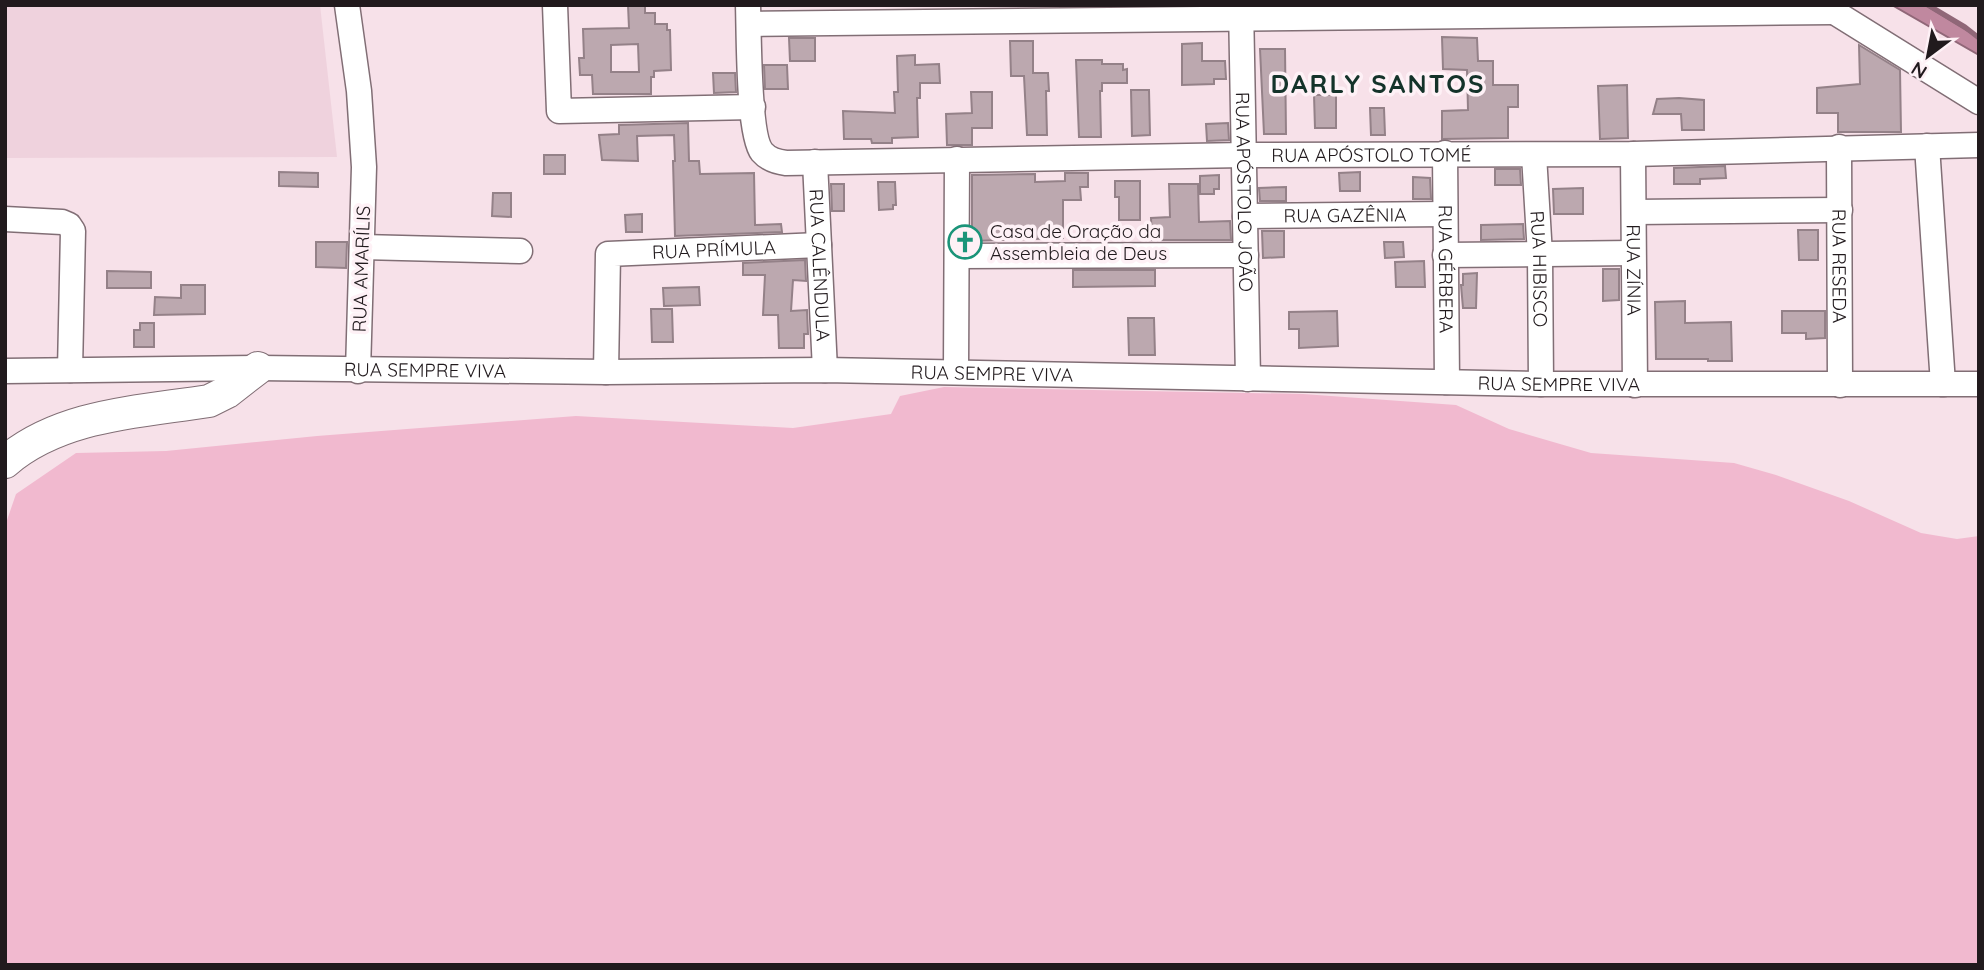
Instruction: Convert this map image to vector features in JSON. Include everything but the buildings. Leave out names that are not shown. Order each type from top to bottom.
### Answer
[{"type":"main road","points":[[5,462],[21,449],[83,421],[209,401],[227,392],[258,368]]},
{"type":"street","name":"RUA AMARÍLIS","points":[[347,5],[359,91],[364,167],[358,371]]},
{"type":"street","points":[[555,5],[559,111],[753,107],[748,15],[1829,8],[1979,102]]},
{"type":"street","name":"RUA APÓSTOLO JOÃO","points":[[1241,12],[1248,379]]},
{"type":"street","name":"RUA APÓSTOLO TOMÉ","points":[[753,107],[761,151],[776,162],[786,163],[1244,155],[1534,155],[1979,145]]},
{"type":"street","points":[[1927,146],[1943,384]]},
{"type":"street","name":"RUA RESEDA","points":[[1839,147],[1840,385]]},
{"type":"street","name":"RUA GÉRBERA","points":[[1445,153],[1447,382]]},
{"type":"street","name":"RUA ZÍNIA","points":[[1633,153],[1635,385]]},
{"type":"street","name":"RUA HIBISCO","points":[[1534,155],[1540,254],[1541,384]]},
{"type":"street","points":[[956,372],[957,159]]},
{"type":"street","name":"RUA CALÊNDULA","points":[[815,162],[825,370]]},
{"type":"street","points":[[1634,212],[1840,210]]},
{"type":"street","name":"RUA GAZÊNIA","points":[[1245,216],[1445,214]]},
{"type":"street","points":[[5,219],[62,222],[69,225],[73,231],[70,370]]},
{"type":"street","name":"RUA PRÍMULA","points":[[606,372],[608,254],[819,245]]},
{"type":"street","points":[[362,247],[520,251]]},
{"type":"street","points":[[1446,256],[1633,253]]},
{"type":"street","points":[[957,256],[1246,255]]},
{"type":"street","name":"RUA SEMPRE VIVA","points":[[5,371],[258,368],[606,372],[825,370],[1541,384],[1979,383]]},
{"type":"shaded area","points":[[5,5],[320,5],[337,157],[5,158]]},
{"type":"shaded area","points":[[1892,5],[1925,5],[1979,38],[1979,55]]},
{"type":"shaded area","points":[[944,387],[1303,394],[1456,405],[1509,429],[1591,453],[1734,463],[1849,501],[1921,533],[1957,539],[1979,536],[1979,965],[5,965],[5,526],[16,494],[76,453],[166,451],[317,436],[576,416],[793,428],[891,414],[900,396]]},
{"type":"waterway","points":[[1928,5],[1979,38]]},
{"type":"place","name":"Casa de Oração da Assembleia de Deus","points":[[965,242]]},
{"type":"district","name":"DARLY SANTOS","points":[[1378,83]]}]
